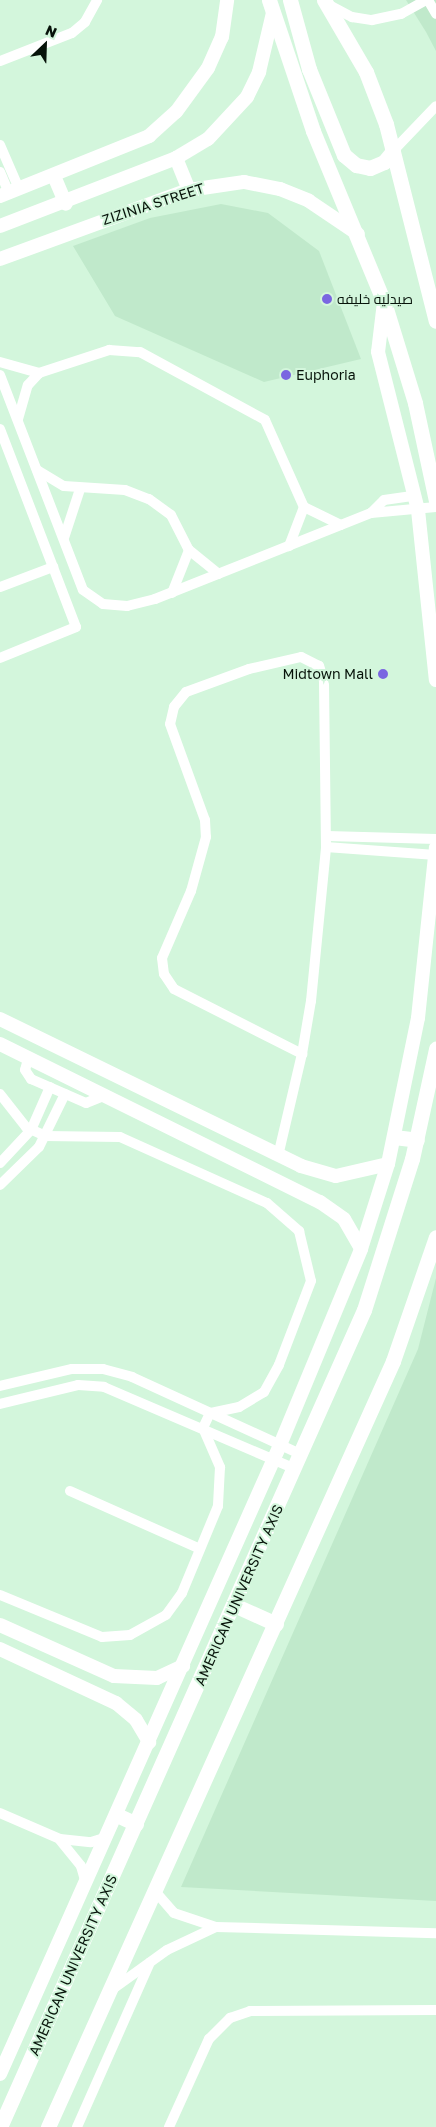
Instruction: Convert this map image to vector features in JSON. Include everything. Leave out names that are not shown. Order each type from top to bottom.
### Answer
[{"type":"main road","points":[[290,0],[309,69],[344,155],[356,165],[370,168],[384,162],[393,151]]},
{"type":"main road","points":[[324,1],[366,72],[393,151],[402,201],[436,321]]},
{"type":"main road","points":[[271,6],[313,131],[359,234],[384,302],[415,403],[436,501]]},
{"type":"main road","name":"AMERICAN UNIVERSITY AXIS","points":[[0,2127],[302,1455],[376,1279],[417,1140],[436,1049]]},
{"type":"main road","points":[[394,1137],[417,1140]]},
{"type":"main road","points":[[48,2127],[393,1361],[436,1236]]},
{"type":"main road","points":[[234,1605],[276,1624]]},
{"type":"main road","points":[[117,1815],[136,1824]]},
{"type":"street","points":[[0,61],[72,33],[85,22],[97,0]]},
{"type":"street","points":[[9,193],[149,136],[176,112],[208,68],[222,37],[227,0]]},
{"type":"street","points":[[324,1],[352,17],[372,20],[401,14],[427,0],[436,14]]},
{"type":"street","points":[[0,226],[66,204],[176,158],[208,139],[247,97],[259,72],[271,6]]},
{"type":"street","points":[[393,151],[436,106]]},
{"type":"street","points":[[0,145],[9,193]]},
{"type":"street","points":[[176,158],[189,190]]},
{"type":"street","points":[[0,172],[9,193]]},
{"type":"street","points":[[54,176],[66,204]]},
{"type":"street","name":"ZIZINIA STREET","points":[[0,259],[189,190],[244,182],[280,188],[359,234]]},
{"type":"street","points":[[384,302],[378,352],[418,510],[436,680]]},
{"type":"street","points":[[18,421],[28,385],[39,374],[109,350],[140,352],[266,420],[304,507],[341,525]]},
{"type":"street","points":[[0,362],[39,374]]},
{"type":"street","points":[[0,375],[83,590],[103,604],[127,606],[172,593],[371,512],[384,500],[414,496]]},
{"type":"street","points":[[0,430],[76,630],[0,658]]},
{"type":"street","points":[[37,470],[80,489],[125,490],[156,503],[171,516],[189,550],[219,574]]},
{"type":"street","points":[[64,539],[80,489]]},
{"type":"street","points":[[290,546],[304,507]]},
{"type":"street","points":[[371,512],[418,510],[436,507]]},
{"type":"street","points":[[172,593],[189,550]]},
{"type":"street","points":[[0,586],[53,567]]},
{"type":"street","points":[[278,1156],[302,1054],[317,959],[327,836],[324,681],[314,661],[279,660],[179,698],[170,724],[205,820],[206,837],[191,891],[165,947],[164,974],[174,988],[196,1003],[302,1054]]},
{"type":"street","points":[[327,836],[436,839]]},
{"type":"street","points":[[408,838],[408,852]]},
{"type":"street","points":[[326,847],[436,855]]},
{"type":"street","points":[[0,2074],[274,1460],[361,1249],[388,1164],[424,981],[436,848]]},
{"type":"street","points":[[0,1019],[278,1156],[336,1176],[388,1164]]},
{"type":"street","points":[[0,1044],[329,1207],[344,1219],[361,1249]]},
{"type":"street","points":[[28,1059],[27,1075],[50,1087],[86,1103],[102,1096]]},
{"type":"street","points":[[0,1163],[31,1130],[50,1087]]},
{"type":"street","points":[[0,1094],[31,1130],[45,1136],[105,1134],[140,1143],[267,1203],[299,1232],[311,1280],[280,1365],[264,1392],[252,1401],[210,1412]]},
{"type":"street","points":[[0,1185],[30,1158],[45,1136],[65,1094]]},
{"type":"street","points":[[0,1386],[72,1369],[103,1369],[210,1412],[302,1455]]},
{"type":"street","points":[[0,1404],[78,1385],[104,1387],[295,1469]]},
{"type":"street","points":[[203,1428],[210,1412]]},
{"type":"street","points":[[0,1596],[88,1634],[130,1635],[155,1624],[175,1605],[218,1506],[221,1480],[217,1454],[203,1428]]},
{"type":"street","points":[[70,1491],[200,1550]]},
{"type":"street","points":[[0,1625],[114,1676],[150,1679],[183,1666]]},
{"type":"street","points":[[0,1650],[116,1703],[136,1720],[149,1742]]},
{"type":"street","points":[[0,1813],[60,1839],[92,1842],[107,1837]]},
{"type":"street","points":[[60,1839],[72,1851],[86,1883]]},
{"type":"street","points":[[154,1890],[174,1913],[216,1927],[436,1933]]},
{"type":"street","points":[[110,1991],[150,1962],[216,1927]]},
{"type":"street","points":[[77,2127],[150,1962]]},
{"type":"street","points":[[169,2127],[209,2039],[230,2018],[250,2011],[436,2010]]},
{"type":"street","points":[[0,2064],[12,2047]]},
{"type":"shaded area","points":[[406,0],[436,0],[436,51],[426,32]]},
{"type":"shaded area","points":[[221,204],[268,213],[319,251],[361,359],[264,382],[115,316],[73,246],[150,218]]},
{"type":"shaded area","points":[[436,1278],[436,1901],[181,1887],[418,1349]]},
{"type":"place","name":"صيدليه خليفه","points":[[327,299]]},
{"type":"place","name":"Euphoria","points":[[286,375]]},
{"type":"place","name":"Midtown Mall","points":[[383,674]]}]
